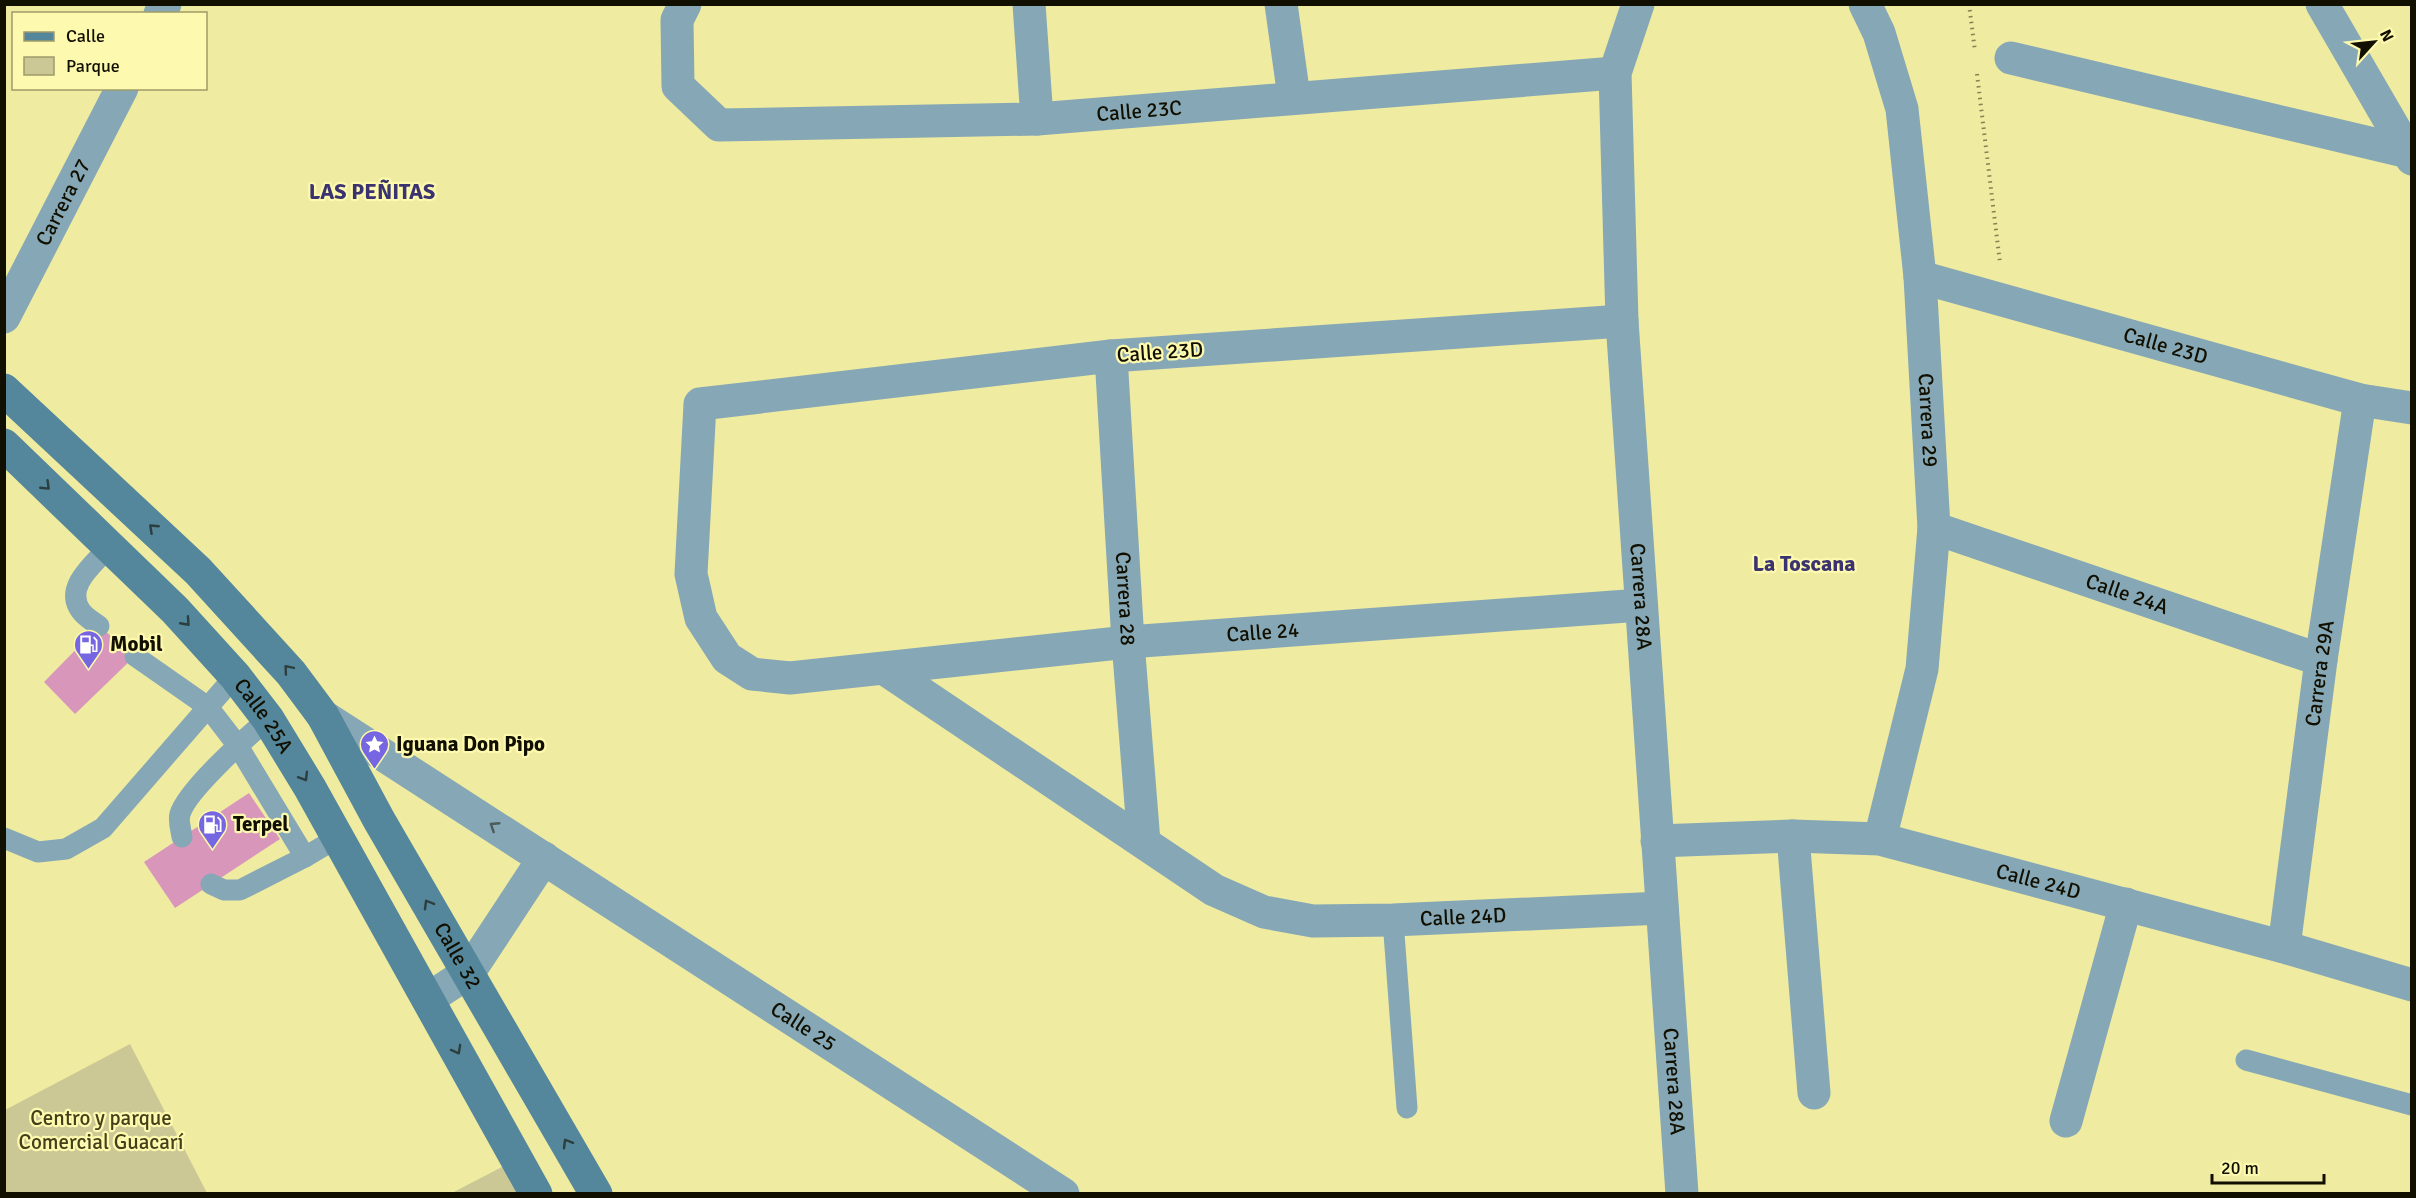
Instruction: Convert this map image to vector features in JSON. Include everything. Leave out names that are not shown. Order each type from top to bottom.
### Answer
[{"type":"main road","points":[[4,390],[198,571],[284,665],[323,716]]},
{"type":"main road","name":"Calle 25A","points":[[4,445],[175,610],[235,676],[268,719],[310,788],[428,999]]},
{"type":"main road","name":"Calle 32","points":[[323,716],[379,820],[596,1194]]},
{"type":"main road","points":[[428,999],[536,1194]]},
{"type":"street","name":"Calle 23C","points":[[685,4],[677,20],[678,86],[719,125],[1037,119],[1615,73]]},
{"type":"street","points":[[1029,4],[1037,119]]},
{"type":"street","points":[[1281,4],[1294,97]]},
{"type":"street","name":"Carrera 28A","points":[[1638,4],[1615,73],[1622,321],[1681,1193]]},
{"type":"street","name":"Carrera 29","points":[[1865,4],[1879,33],[1902,109],[1920,277],[1935,528],[1922,669],[1880,839]]},
{"type":"street","points":[[2322,4],[2410,156]]},
{"type":"street","points":[[2012,58],[2410,156]]},
{"type":"street","name":"Carrera 27","points":[[4,317],[121,90]]},
{"type":"street","name":"Calle 23D","points":[[1920,277],[2360,400],[2412,408]]},
{"type":"street","name":"Calle 23D","points":[[700,404],[1111,356],[1622,321]]},
{"type":"street","name":"Carrera 28","points":[[1111,356],[1128,642],[1144,842]]},
{"type":"street","name":"Carrera 29A","points":[[2284,946],[2321,660],[2360,400]]},
{"type":"street","name":"Calle 24","points":[[700,404],[691,574],[701,618],[727,658],[752,674],[790,678],[1128,642],[1641,605]]},
{"type":"street","name":"Calle 24A","points":[[1935,528],[2321,660]]},
{"type":"street","name":"Calle 24D","points":[[885,669],[1214,891],[1264,912],[1313,921],[1393,920],[1662,908]]},
{"type":"street","name":"Calle 25","points":[[323,716],[1063,1194]]},
{"type":"street","points":[[1793,836],[1814,1093]]},
{"type":"street","name":"Calle 24D","points":[[1657,841],[1793,836],[1880,839],[2284,946],[2412,986]]},
{"type":"street","points":[[428,999],[469,972],[544,858]]},
{"type":"street","points":[[2067,1121],[2126,904]]},
{"type":"lane","points":[[99,627],[81,611],[75,600],[77,584],[109,547]]},
{"type":"lane","points":[[135,656],[208,706],[238,746],[305,857]]},
{"type":"lane","points":[[4,838],[38,852],[66,849],[103,828],[235,676]]},
{"type":"lane","points":[[182,837],[179,817],[185,802],[238,746],[268,719]]},
{"type":"lane","points":[[210,884],[224,890],[240,890],[337,838]]},
{"type":"lane","points":[[1393,920],[1407,1108]]},
{"type":"lane","points":[[2246,1060],[2412,1105]]},
{"type":"path","points":[[1969,4],[1975,52]]},
{"type":"path","points":[[1976,64],[2004,301]]},
{"type":"green space","name":"Centro y parque Comercial Guacarí","points":[[130,1044],[207,1193],[5,1193],[5,1110]]},
{"type":"green space","points":[[517,1159],[536,1194],[450,1194]]},
{"type":"building","name":"Mobil","points":[[99,626],[135,656],[75,714],[44,682]]},
{"type":"building","name":"Terpel","points":[[249,793],[280,839],[175,908],[144,862]]},
{"type":"place","name":"Mobil","points":[[89,670]]},
{"type":"place","name":"Iguana Don Pipo","points":[[375,770]]},
{"type":"place","name":"Terpel","points":[[212,850]]},
{"type":"district","name":"LAS PEÑITAS","points":[[372,191]]},
{"type":"district","name":"La Toscana","points":[[1804,563]]}]
